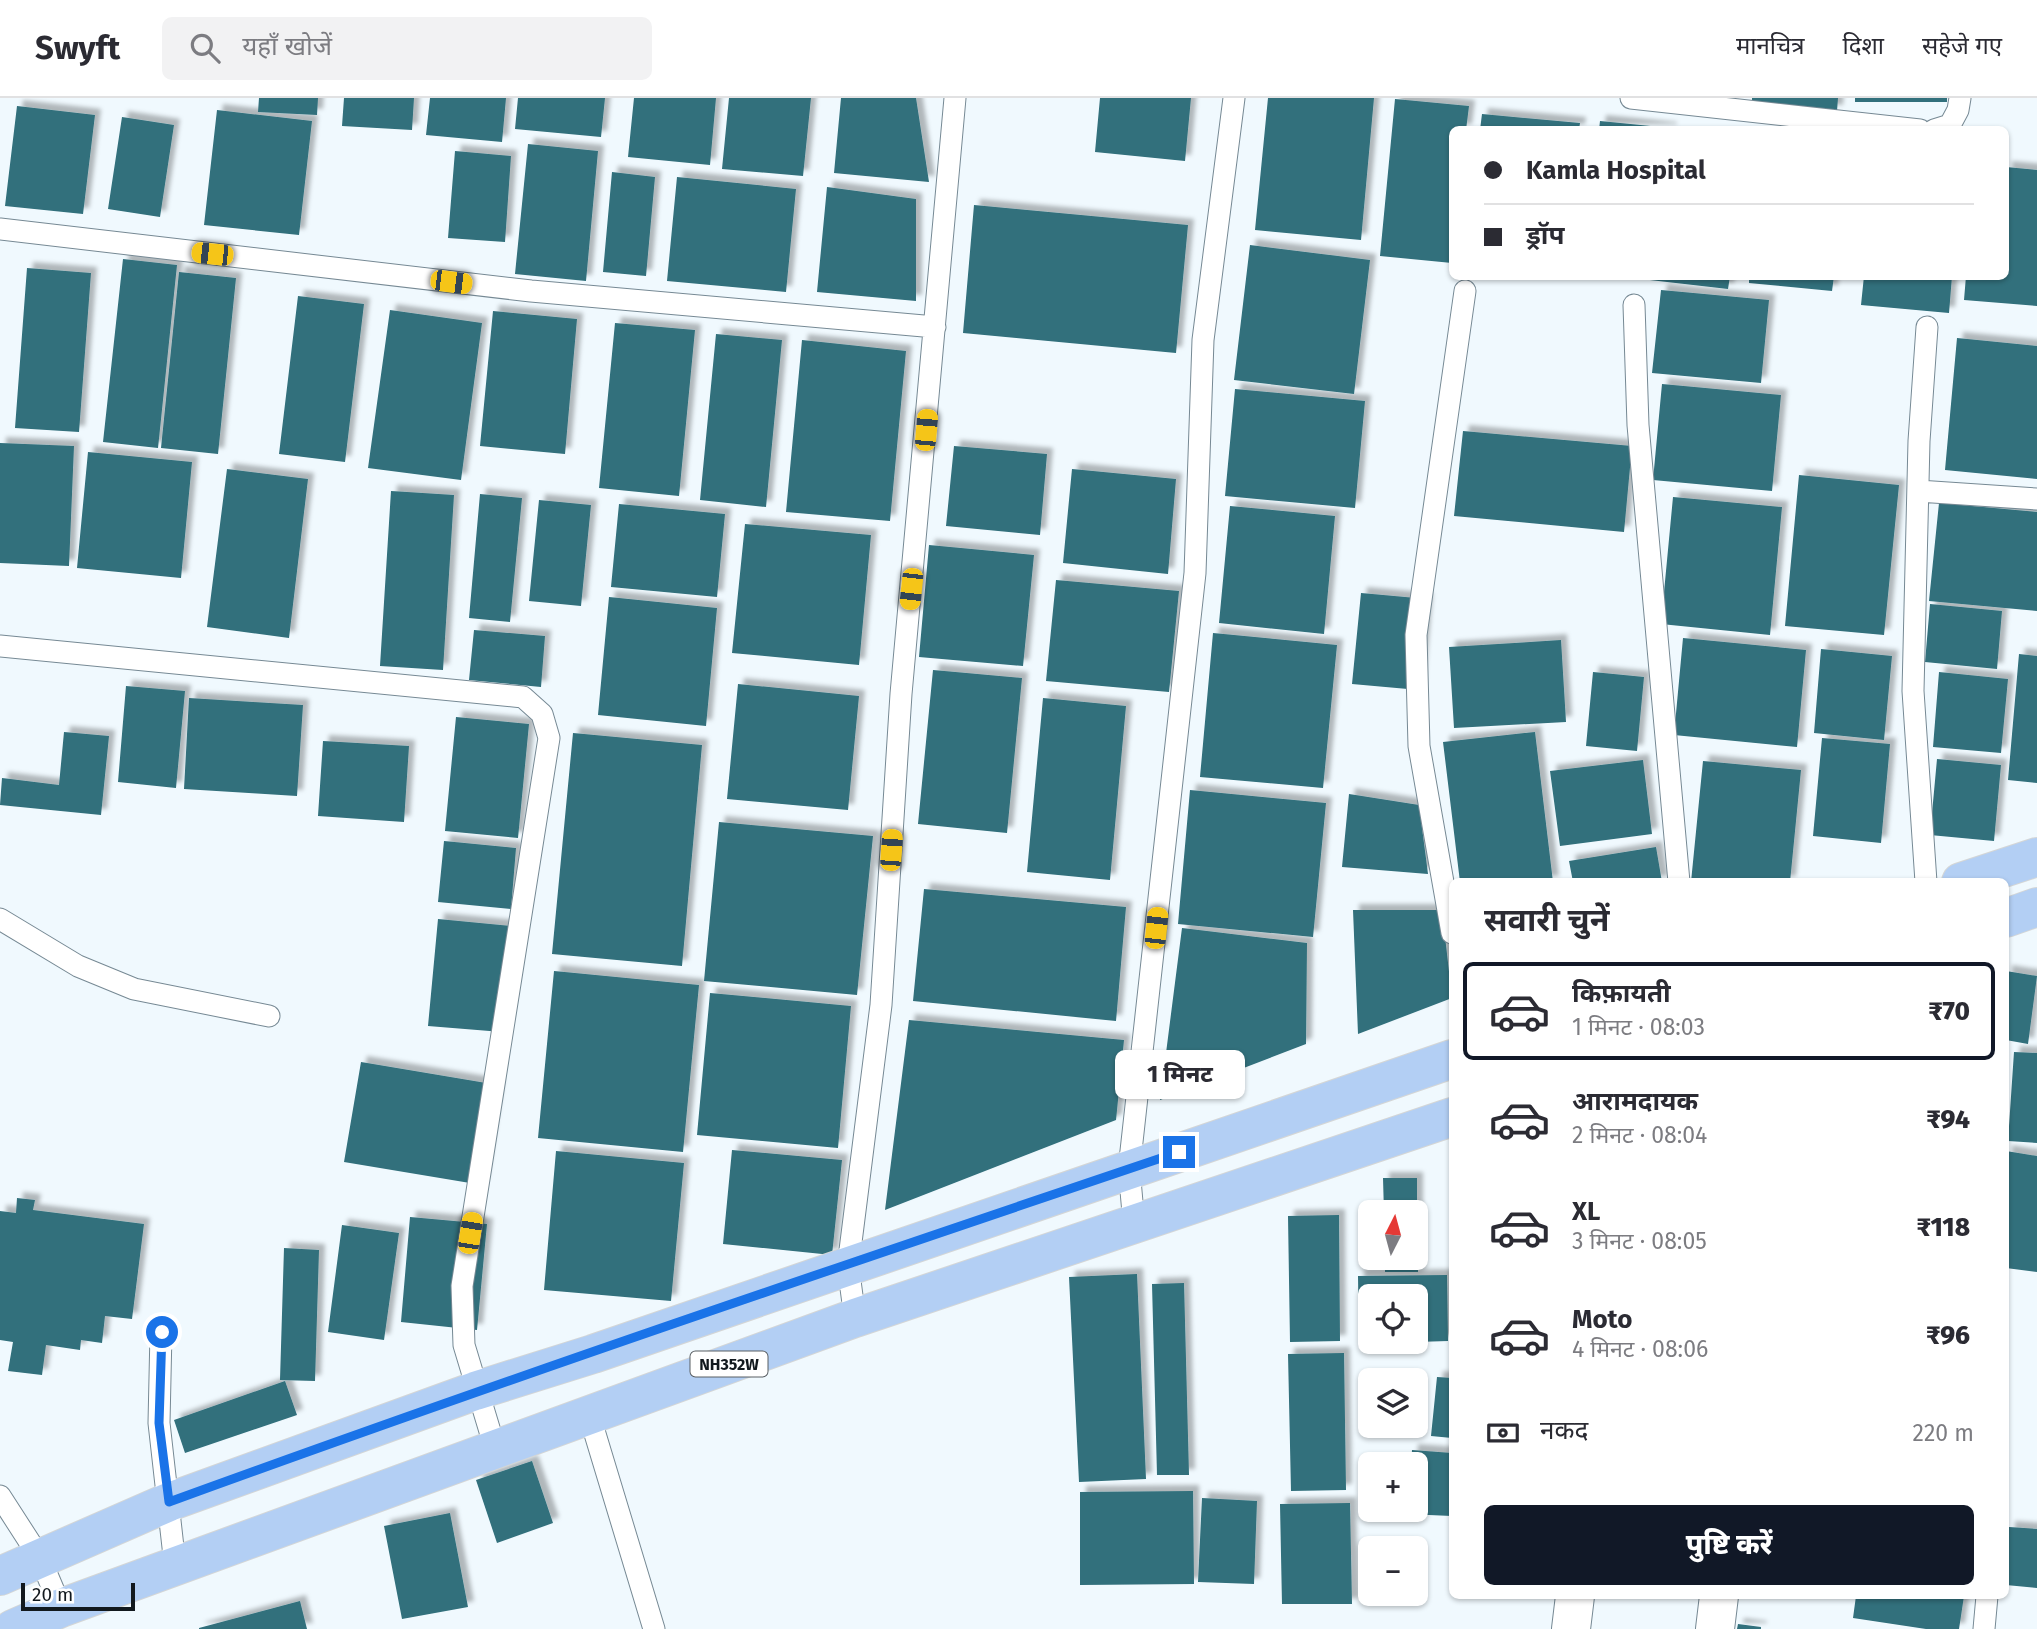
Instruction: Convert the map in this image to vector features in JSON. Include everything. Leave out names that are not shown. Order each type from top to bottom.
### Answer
[{"type":"highway","points":[[1973,878],[2037,857]]},
{"type":"highway","points":[[2009,917],[2037,907]]},
{"type":"highway","points":[[0,1576],[169,1502],[475,1391],[593,1354],[1449,1060]]},
{"type":"highway","name":"NH352W","points":[[12,1629],[175,1565],[855,1318],[1449,1118]]},
{"type":"street","points":[[1571,1629],[1575,1599]]},
{"type":"street","points":[[1715,1629],[1719,1599]]},
{"type":"lane","points":[[855,1318],[848,1266],[881,1005],[901,694],[955,98]]},
{"type":"lane","points":[[1134,1224],[1129,1169],[1195,573],[1203,340],[1234,98]]},
{"type":"lane","points":[[1631,98],[1884,126]]},
{"type":"lane","points":[[1947,126],[1958,110],[1960,98]]},
{"type":"lane","points":[[0,229],[531,291],[936,327]]},
{"type":"lane","points":[[1449,916],[1419,746],[1416,635],[1465,290]]},
{"type":"lane","points":[[1634,305],[1639,439],[1679,878]]},
{"type":"lane","points":[[1926,878],[1913,691],[1918,491],[1927,327]]},
{"type":"lane","points":[[1918,491],[2037,499]]},
{"type":"lane","points":[[0,646],[523,697],[542,715],[549,738],[462,1286],[464,1345],[475,1391],[495,1448]]},
{"type":"lane","points":[[0,919],[78,966],[134,989],[269,1016]]},
{"type":"lane","points":[[162,1332],[159,1423],[175,1565]]},
{"type":"lane","points":[[589,1415],[654,1629]]},
{"type":"lane","points":[[0,1496],[40,1558],[61,1608]]},
{"type":"lane","points":[[1984,1629],[1987,1599]]},
{"type":"building","points":[[259,98],[318,98],[317,115],[258,112]]},
{"type":"building","points":[[344,98],[414,98],[412,130],[342,126]]},
{"type":"building","points":[[430,98],[506,98],[502,142],[426,135]]},
{"type":"building","points":[[518,98],[605,98],[601,137],[515,129]]},
{"type":"building","points":[[634,98],[716,98],[710,165],[628,157]]},
{"type":"building","points":[[729,98],[811,98],[803,176],[722,169]]},
{"type":"building","points":[[841,98],[916,98],[929,182],[834,173]]},
{"type":"building","points":[[1100,98],[1191,98],[1185,161],[1095,152]]},
{"type":"building","points":[[1268,98],[1374,98],[1361,240],[1255,230]]},
{"type":"building","points":[[1752,98],[1838,98],[1837,111],[1752,103]]},
{"type":"building","points":[[1855,98],[1947,98],[1947,102],[1855,102]]},
{"type":"building","points":[[1395,99],[1469,106],[1466,126],[1449,126],[1449,263],[1380,256]]},
{"type":"building","points":[[17,106],[95,115],[83,214],[5,206]]},
{"type":"building","points":[[217,110],[312,121],[299,235],[204,225]]},
{"type":"building","points":[[1482,114],[1580,123],[1580,126],[1480,126]]},
{"type":"building","points":[[122,117],[174,125],[160,217],[108,209]]},
{"type":"building","points":[[1600,121],[1651,126],[1599,126]]},
{"type":"building","points":[[528,144],[598,151],[586,281],[515,274]]},
{"type":"building","points":[[455,151],[511,156],[505,242],[448,238]]},
{"type":"building","points":[[2009,167],[2037,170],[2037,306],[1964,300],[1966,280],[2009,280]]},
{"type":"building","points":[[612,172],[655,177],[646,276],[603,272]]},
{"type":"building","points":[[677,177],[796,189],[786,292],[667,281]]},
{"type":"building","points":[[827,187],[916,199],[916,301],[817,292]]},
{"type":"building","points":[[974,205],[1188,225],[1176,353],[963,333]]},
{"type":"building","points":[[1250,245],[1370,260],[1354,394],[1234,380]]},
{"type":"building","points":[[123,259],[177,265],[158,448],[103,442]]},
{"type":"building","points":[[27,268],[91,273],[79,432],[15,428]]},
{"type":"building","points":[[179,272],[236,278],[218,454],[161,448]]},
{"type":"building","points":[[1650,280],[1729,280],[1728,289]]},
{"type":"building","points":[[1749,280],[1833,280],[1832,291],[1749,283]]},
{"type":"building","points":[[1864,280],[1952,280],[1949,313],[1861,305]]},
{"type":"building","points":[[1661,290],[1769,300],[1761,383],[1652,373]]},
{"type":"building","points":[[298,296],[364,304],[345,462],[279,454]]},
{"type":"building","points":[[390,310],[482,323],[461,480],[368,468]]},
{"type":"building","points":[[493,311],[577,319],[565,454],[480,446]]},
{"type":"building","points":[[615,323],[695,330],[679,496],[599,488]]},
{"type":"building","points":[[716,334],[782,340],[766,507],[700,500]]},
{"type":"building","points":[[1957,338],[2037,346],[2037,479],[1945,470]]},
{"type":"building","points":[[802,340],[906,351],[890,521],[786,512]]},
{"type":"building","points":[[1662,384],[1781,395],[1772,491],[1653,480]]},
{"type":"building","points":[[1235,389],[1365,401],[1355,508],[1225,496]]},
{"type":"building","points":[[1463,431],[1632,446],[1624,532],[1454,516]]},
{"type":"building","points":[[0,443],[74,446],[69,566],[0,563]]},
{"type":"building","points":[[954,446],[1047,454],[1040,535],[946,526]]},
{"type":"building","points":[[88,452],[192,462],[181,578],[77,568]]},
{"type":"building","points":[[227,469],[308,479],[289,638],[207,627]]},
{"type":"building","points":[[1072,469],[1176,479],[1168,574],[1063,563]]},
{"type":"building","points":[[1799,475],[1899,485],[1884,635],[1785,626]]},
{"type":"building","points":[[391,491],[454,495],[443,670],[380,666]]},
{"type":"building","points":[[480,494],[522,498],[510,622],[469,618]]},
{"type":"building","points":[[1673,497],[1782,507],[1770,635],[1661,624]]},
{"type":"building","points":[[539,500],[591,505],[581,606],[529,601]]},
{"type":"building","points":[[1939,503],[2037,512],[2037,611],[1929,601]]},
{"type":"building","points":[[619,504],[725,514],[717,597],[611,587]]},
{"type":"building","points":[[1230,506],[1335,516],[1324,634],[1219,623]]},
{"type":"building","points":[[745,524],[871,535],[859,665],[732,653]]},
{"type":"building","points":[[929,545],[1034,555],[1023,666],[919,657]]},
{"type":"building","points":[[1056,580],[1179,591],[1169,692],[1046,681]]},
{"type":"building","points":[[1361,593],[1427,599],[1419,690],[1352,684]]},
{"type":"building","points":[[609,597],[717,608],[706,726],[598,715]]},
{"type":"building","points":[[1930,604],[2002,611],[1997,669],[1925,662]]},
{"type":"building","points":[[474,630],[545,636],[541,687],[469,680]]},
{"type":"building","points":[[1213,633],[1337,645],[1323,788],[1200,777]]},
{"type":"building","points":[[1683,638],[1806,650],[1797,747],[1674,735]]},
{"type":"building","points":[[1561,640],[1566,722],[1454,728],[1449,647]]},
{"type":"building","points":[[1821,649],[1892,656],[1884,740],[1814,733]]},
{"type":"building","points":[[2019,654],[2037,656],[2037,783],[2008,780]]},
{"type":"building","points":[[933,670],[1022,678],[1007,833],[918,824]]},
{"type":"building","points":[[1593,672],[1644,677],[1637,751],[1586,746]]},
{"type":"building","points":[[1939,672],[2008,679],[2001,753],[1933,747]]},
{"type":"building","points":[[738,684],[859,696],[848,810],[727,799]]},
{"type":"building","points":[[126,686],[185,691],[176,788],[118,782]]},
{"type":"building","points":[[189,698],[303,705],[297,796],[184,789]]},
{"type":"building","points":[[1043,698],[1126,706],[1110,880],[1027,872]]},
{"type":"building","points":[[456,717],[529,724],[518,838],[445,831]]},
{"type":"building","points":[[64,732],[109,736],[101,815],[0,805],[2,778],[59,785]]},
{"type":"building","points":[[1535,732],[1553,878],[1460,878],[1443,742]]},
{"type":"building","points":[[573,733],[702,745],[682,966],[552,954]]},
{"type":"building","points":[[1822,738],[1890,744],[1881,843],[1813,836]]},
{"type":"building","points":[[323,741],[409,746],[404,822],[318,816]]},
{"type":"building","points":[[1937,759],[2001,765],[1994,841],[1930,835]]},
{"type":"building","points":[[1643,760],[1652,834],[1560,846],[1550,771]]},
{"type":"building","points":[[1703,761],[1801,770],[1790,878],[1691,878]]},
{"type":"building","points":[[1190,790],[1326,803],[1313,937],[1178,924]]},
{"type":"building","points":[[1349,794],[1419,805],[1428,874],[1342,867]]},
{"type":"building","points":[[719,822],[873,836],[857,995],[704,981]]},
{"type":"building","points":[[444,841],[516,848],[511,909],[438,902]]},
{"type":"building","points":[[1656,847],[1661,878],[1572,878],[1569,861]]},
{"type":"building","points":[[924,889],[1126,907],[1116,1021],[913,1001]]},
{"type":"building","points":[[1353,910],[1442,910],[1449,972],[1449,999],[1358,1034]]},
{"type":"building","points":[[438,919],[512,926],[502,1032],[428,1026]]},
{"type":"building","points":[[1182,928],[1307,943],[1306,1044],[1160,1100]]},
{"type":"building","points":[[554,971],[699,985],[683,1152],[538,1138]]},
{"type":"building","points":[[2009,971],[2037,976],[2028,1044],[2009,1041]]},
{"type":"building","points":[[710,993],[851,1006],[838,1148],[697,1135]]},
{"type":"building","points":[[909,1020],[1124,1040],[1116,1120],[885,1210]]},
{"type":"building","points":[[2014,1052],[2037,1053],[2037,1143],[2009,1141]]},
{"type":"building","points":[[361,1062],[498,1085],[482,1185],[344,1162]]},
{"type":"building","points":[[732,1150],[842,1160],[832,1255],[723,1244]]},
{"type":"building","points":[[556,1151],[684,1163],[671,1301],[544,1290]]},
{"type":"building","points":[[2009,1151],[2037,1156],[2037,1272],[2009,1268]]},
{"type":"building","points":[[1383,1178],[1417,1178],[1417,1200],[1384,1200]]},
{"type":"building","points":[[17,1198],[35,1200],[33,1210],[144,1224],[132,1319],[105,1316],[102,1343],[81,1340],[80,1350],[46,1345],[42,1375],[8,1371],[13,1342],[0,1340],[0,1211],[16,1213]]},
{"type":"building","points":[[1339,1215],[1340,1341],[1290,1342],[1288,1216]]},
{"type":"building","points":[[410,1217],[487,1224],[477,1330],[401,1322]]},
{"type":"building","points":[[342,1225],[399,1233],[384,1340],[328,1332]]},
{"type":"building","points":[[284,1248],[319,1250],[315,1381],[280,1380]]},
{"type":"building","points":[[1385,1270],[1418,1270],[1418,1272]]},
{"type":"building","points":[[1137,1274],[1146,1479],[1079,1482],[1069,1277]]},
{"type":"building","points":[[1447,1275],[1448,1341],[1428,1342],[1428,1284],[1358,1284],[1358,1276]]},
{"type":"building","points":[[1184,1283],[1189,1475],[1157,1475],[1152,1284]]},
{"type":"building","points":[[1344,1353],[1346,1490],[1291,1491],[1288,1354]]},
{"type":"building","points":[[1437,1377],[1449,1378],[1449,1438],[1431,1436]]},
{"type":"building","points":[[285,1381],[297,1415],[185,1453],[174,1420]]},
{"type":"building","points":[[1412,1450],[1449,1453],[1449,1516],[1428,1515],[1428,1452]]},
{"type":"building","points":[[532,1461],[553,1523],[497,1543],[476,1480]]},
{"type":"building","points":[[1193,1491],[1194,1584],[1080,1585],[1080,1492]]},
{"type":"building","points":[[1202,1498],[1257,1501],[1254,1584],[1198,1582]]},
{"type":"building","points":[[1350,1503],[1352,1604],[1282,1604],[1280,1504]]},
{"type":"building","points":[[450,1513],[468,1607],[402,1619],[384,1526]]},
{"type":"building","points":[[2009,1527],[2037,1529],[2037,1588],[2009,1585]]},
{"type":"building","points":[[1856,1599],[1964,1599],[1959,1629],[1926,1629],[1853,1618]]},
{"type":"building","points":[[300,1601],[307,1629],[199,1629],[199,1628]]},
{"type":"building","points":[[1738,1624],[1761,1627],[1761,1629],[1737,1629]]},
{"type":"route","points":[[162,1332],[159,1423],[169,1502],[475,1391],[593,1354],[1179,1152]]}]
